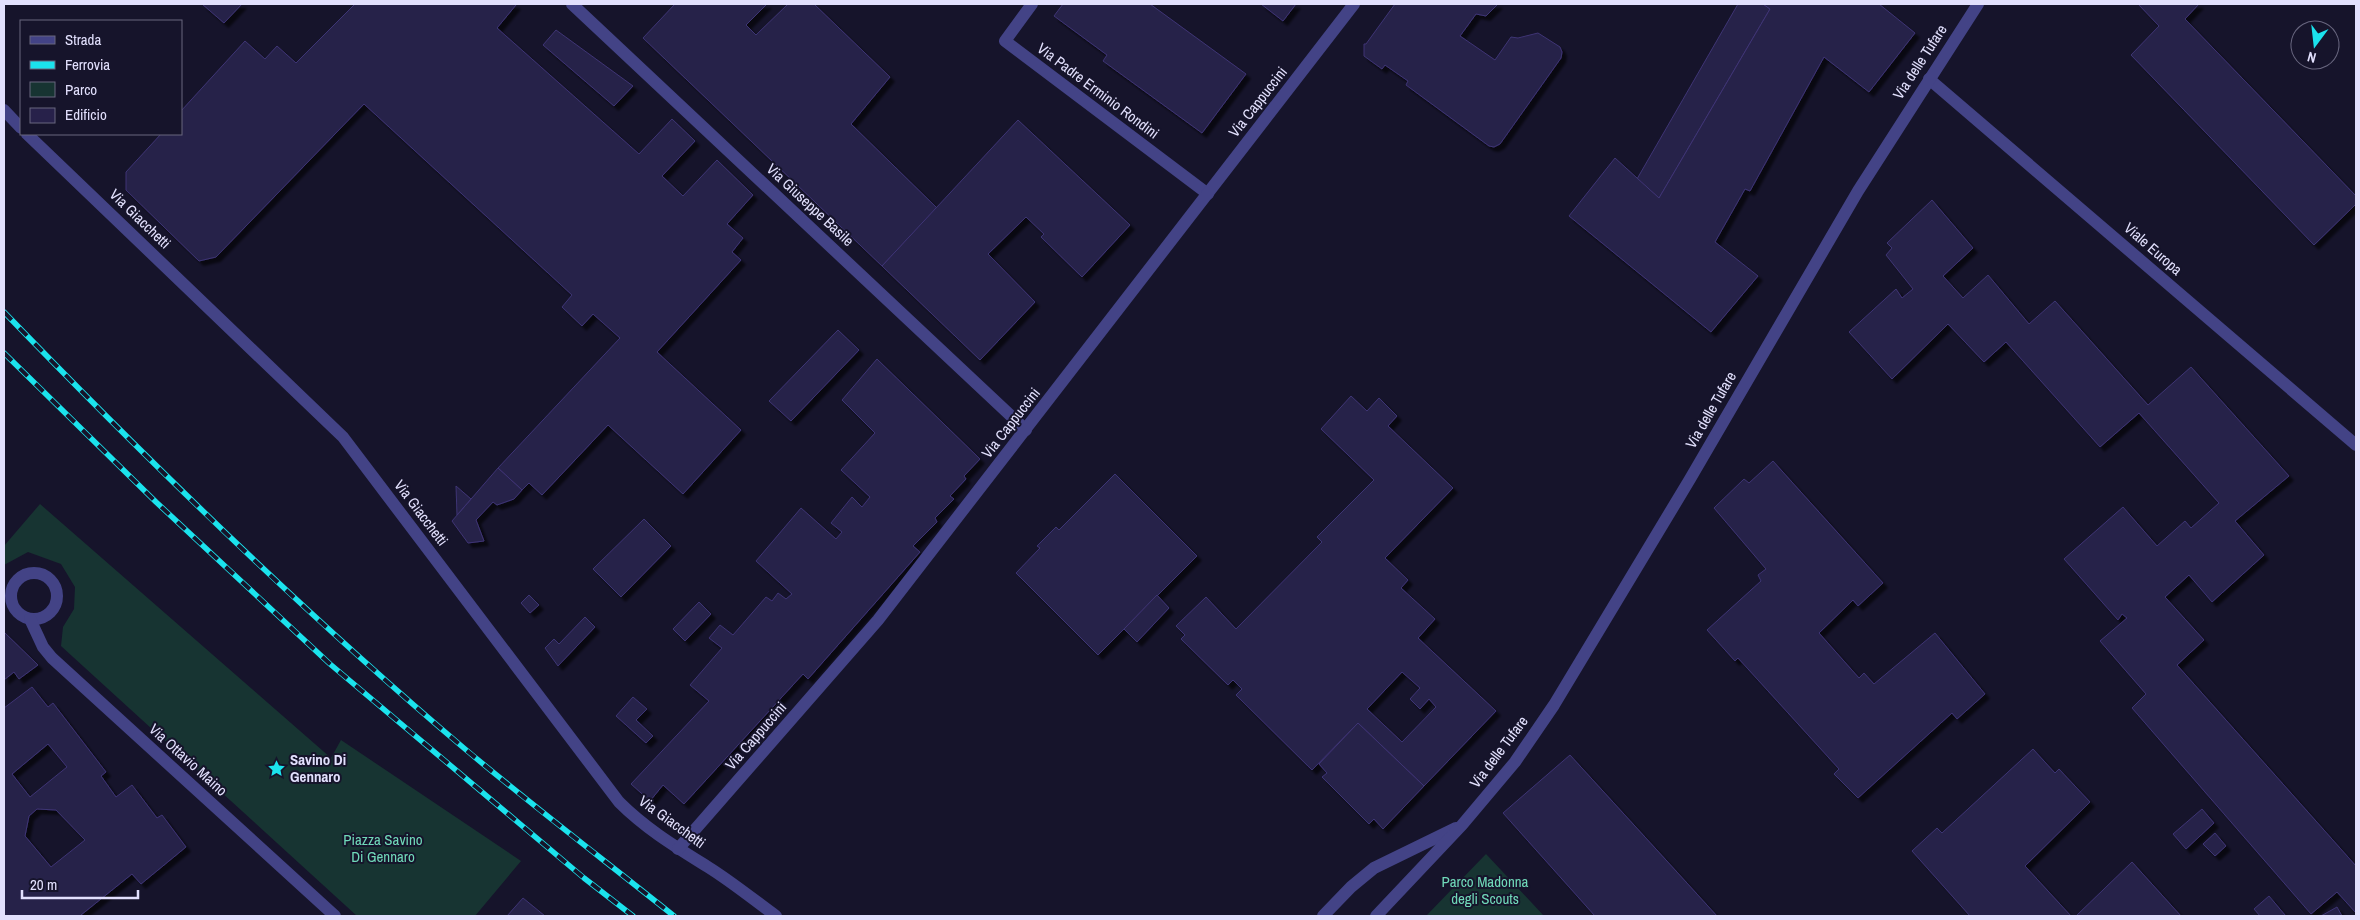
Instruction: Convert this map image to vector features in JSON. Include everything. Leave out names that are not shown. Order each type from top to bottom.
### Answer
[{"type":"street","name":"Via Giuseppe Basile","points":[[572,4],[1026,430]]},
{"type":"street","name":"Via Padre Erminio Rondini","points":[[1032,4],[1005,41],[1208,194]]},
{"type":"street","name":"Via Cappuccini","points":[[678,849],[878,620],[1354,4]]},
{"type":"street","name":"Via delle Tufare","points":[[1376,916],[1462,825],[1515,762],[1554,705],[1858,191],[1978,4]]},
{"type":"street","name":"Viale Europa","points":[[1929,79],[2356,445]]},
{"type":"street","points":[[4,110],[20,127]]},
{"type":"street","name":"Via Giacchetti","points":[[28,135],[343,437],[619,802],[637,820],[776,916]]},
{"type":"street","name":"Via Ottavio Maino","points":[[30,619],[43,647],[52,658],[335,916]]},
{"type":"street","name":"Via delle Tufare","points":[[1323,916],[1351,887],[1374,868],[1462,825]]},
{"type":"green space","name":"Piazza Savino Di Gennaro","points":[[40,504],[331,758],[341,740],[521,861],[475,916],[357,916],[61,646],[63,627],[74,609],[75,587],[61,564],[28,552],[4,565],[4,546]]},
{"type":"green space","name":"Parco Madonna degli Scouts","points":[[1486,854],[1544,916],[1426,916]]},
{"type":"building","points":[[202,4],[242,4],[224,23]]},
{"type":"building","points":[[355,4],[514,4],[516,5],[497,28],[639,154],[672,119],[695,141],[662,176],[683,196],[717,160],[753,195],[727,224],[743,238],[732,252],[741,260],[657,352],[741,430],[683,494],[608,425],[542,495],[529,483],[522,490],[498,468],[620,338],[593,314],[582,326],[562,307],[572,295],[364,104],[216,257],[199,261],[126,190],[126,172],[160,135],[182,135],[182,110],[245,41],[265,59],[277,46],[296,63]]},
{"type":"building","points":[[675,4],[767,4],[746,25],[756,35],[788,4],[814,4],[890,77],[851,124],[937,208],[882,266],[643,38]]},
{"type":"building","points":[[1063,4],[1150,4],[1246,74],[1202,133],[1103,61],[1107,55],[1054,16]]},
{"type":"building","points":[[1261,4],[1296,4],[1283,21]]},
{"type":"building","points":[[1395,4],[1498,4],[1486,16],[1476,14],[1460,36],[1495,60],[1511,37],[1518,38],[1538,33],[1560,47],[1562,52],[1561,58],[1500,144],[1494,147],[1489,146],[1406,85],[1408,81],[1385,65],[1382,69],[1364,56],[1364,44],[1366,44]]},
{"type":"building","points":[[1738,4],[1763,4],[1770,9],[1659,198],[1637,179]]},
{"type":"building","points":[[1763,4],[1879,4],[1915,33],[1869,92],[1824,57],[1750,191],[1745,189],[1715,242],[1758,276],[1711,332],[1569,216],[1615,158],[1659,198],[1770,9]]},
{"type":"building","points":[[2138,4],[2199,4],[2185,19],[2356,196],[2356,204],[2314,245],[2131,55],[2159,26]]},
{"type":"building","points":[[556,30],[633,86],[614,106],[543,45]]},
{"type":"building","points":[[1018,120],[1130,225],[1082,277],[1041,237],[1044,234],[1026,217],[988,254],[1035,302],[980,360],[882,266]]},
{"type":"building","points":[[1932,200],[1973,248],[1943,276],[1963,298],[1988,275],[2029,324],[2055,301],[2148,405],[2191,367],[2289,476],[2235,521],[2264,555],[2212,602],[2189,575],[2165,597],[2204,640],[2177,665],[2356,866],[2356,913],[2337,892],[2311,914],[2132,708],[2146,694],[2100,641],[2127,618],[2122,614],[2118,620],[2064,559],[2123,507],[2157,546],[2185,521],[2191,528],[2219,503],[2139,413],[2100,447],[2006,342],[1984,362],[1948,324],[1892,379],[1849,332],[1896,289],[1902,298],[1913,289],[1886,255],[1892,248],[1887,243]]},
{"type":"building","points":[[838,330],[859,350],[791,421],[769,401]]},
{"type":"building","points":[[877,359],[980,459],[964,476],[966,479],[950,496],[954,499],[935,518],[937,522],[913,546],[920,552],[808,679],[803,674],[684,804],[663,785],[650,801],[631,784],[709,701],[690,685],[722,648],[709,638],[720,625],[733,635],[766,597],[772,601],[778,593],[786,599],[792,594],[756,561],[801,508],[836,539],[842,532],[831,523],[852,497],[862,507],[870,497],[841,470],[875,433],[842,400]]},
{"type":"building","points":[[1351,396],[1367,411],[1379,398],[1397,416],[1388,426],[1453,488],[1385,558],[1408,580],[1401,588],[1435,619],[1418,638],[1496,711],[1424,786],[1358,723],[1312,770],[1236,695],[1242,689],[1233,680],[1228,685],[1181,639],[1185,635],[1176,626],[1206,597],[1236,629],[1322,542],[1317,537],[1374,480],[1321,429]],"holes":[[[1402,672],[1420,688],[1410,699],[1420,709],[1429,699],[1436,707],[1402,742],[1367,709]]]},
{"type":"building","points":[[1773,461],[1883,583],[1858,606],[1853,600],[1819,633],[1859,678],[1864,673],[1874,684],[1935,633],[1985,694],[1957,719],[1952,713],[1858,798],[1834,774],[1839,769],[1738,658],[1735,661],[1707,630],[1761,581],[1758,575],[1766,569],[1714,508],[1744,479],[1749,483]]},
{"type":"building","points":[[498,468],[522,490],[514,499],[497,505],[493,502],[476,520],[484,541],[468,543],[452,521]]},
{"type":"building","points":[[1115,474],[1197,556],[1098,655],[1016,573],[1040,548],[1037,546],[1056,527],[1059,530]]},
{"type":"building","points":[[456,486],[471,499],[457,515]]},
{"type":"building","points":[[644,519],[671,546],[621,597],[593,569]]},
{"type":"building","points":[[529,595],[539,605],[530,613],[521,603]]},
{"type":"building","points":[[1157,595],[1169,608],[1137,642],[1124,629]]},
{"type":"building","points":[[699,602],[711,614],[685,641],[673,629]]},
{"type":"building","points":[[585,617],[595,627],[558,666],[545,648],[554,639],[559,644]]},
{"type":"building","points":[[4,632],[38,665],[19,679],[14,672],[4,680]]},
{"type":"building","points":[[32,687],[48,707],[53,703],[106,772],[101,776],[116,797],[132,785],[157,818],[162,815],[186,847],[141,884],[132,874],[82,916],[5,916],[4,708]],"holes":[[[48,744],[67,767],[30,797],[12,774]],[[37,809],[56,810],[85,840],[51,867],[25,836],[29,816]]]},
{"type":"building","points":[[633,697],[647,709],[636,720],[653,736],[646,743],[616,716]]},
{"type":"building","points":[[1358,723],[1424,786],[1383,829],[1374,819],[1369,824],[1322,777],[1327,773],[1319,764]]},
{"type":"building","points":[[2033,749],[2055,773],[2059,769],[2090,802],[2025,866],[2071,916],[1970,916],[1912,851],[1937,828],[1942,833]]},
{"type":"building","points":[[1570,755],[1717,916],[1595,916],[1503,813]]},
{"type":"building","points":[[2202,809],[2214,823],[2186,849],[2173,834]]},
{"type":"building","points":[[2215,833],[2226,846],[2215,856],[2203,844]]},
{"type":"building","points":[[2132,862],[2181,916],[2076,916]]},
{"type":"building","points":[[2269,896],[2284,916],[2260,916],[2254,909]]},
{"type":"building","points":[[523,898],[545,916],[507,916]]},
{"type":"building","points":[[2337,907],[2342,916],[2321,916]]},
{"type":"railway","points":[[4,312],[172,481],[345,644],[465,749],[674,916]]},
{"type":"railway","points":[[4,353],[156,502],[330,664],[584,878],[633,916]]},
{"type":"place","name":"Savino Di Gennaro","points":[[276,769]]}]
